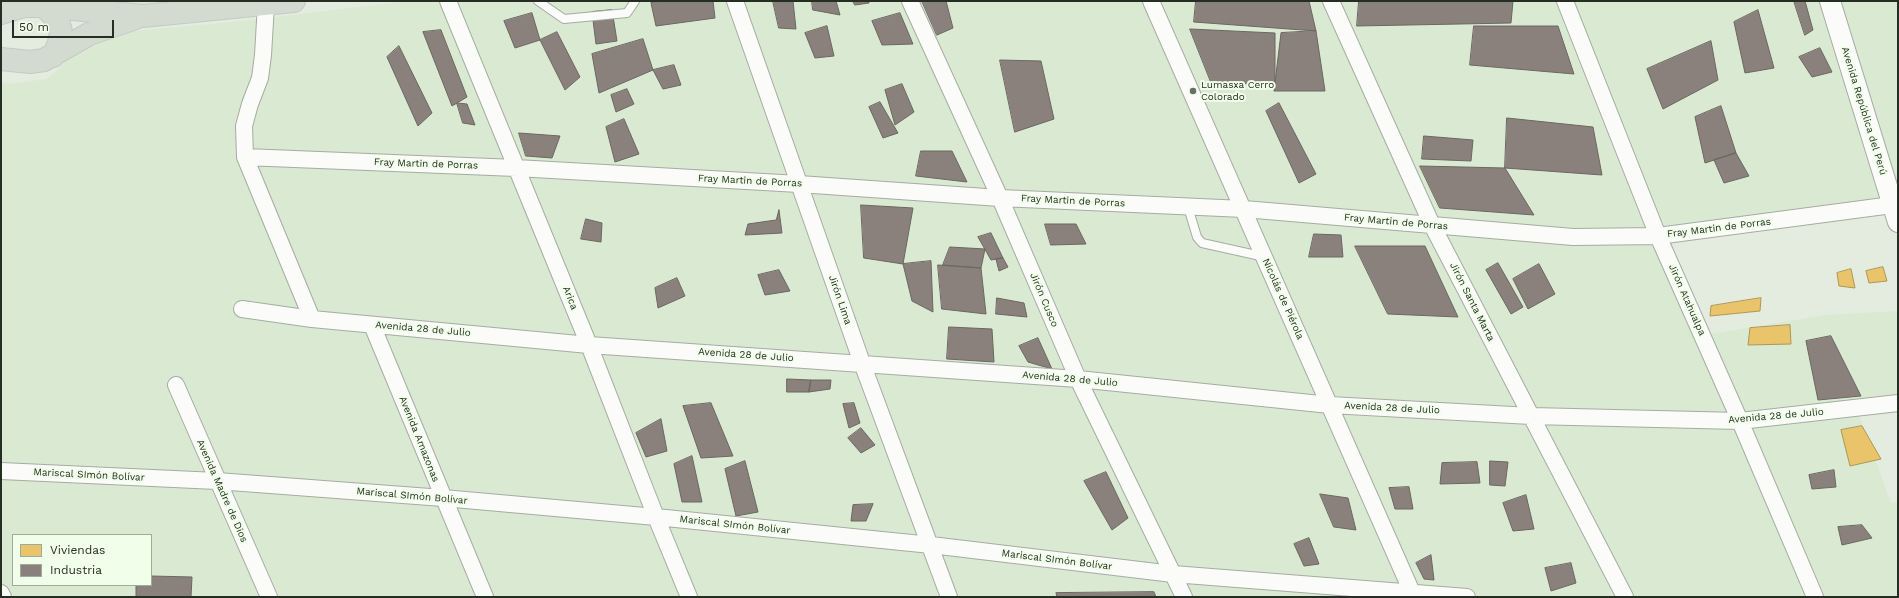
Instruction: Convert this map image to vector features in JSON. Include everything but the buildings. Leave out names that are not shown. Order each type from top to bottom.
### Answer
[{"type":"highway","points":[[1,13],[24,6],[152,11],[294,1]]},
{"type":"highway","points":[[43,6],[54,15],[60,24],[61,35],[52,56]]},
{"type":"highway","points":[[1,59],[30,62],[52,56],[89,34],[152,11]]},
{"type":"street","name":"Arica","points":[[448,1],[589,345],[689,597]]},
{"type":"street","name":"Jirón Lima","points":[[735,1],[862,363],[949,597]]},
{"type":"street","name":"Jirón Cusco","points":[[910,1],[1000,198],[1078,379],[1184,597]]},
{"type":"street","name":"Nicolás de Piérola","points":[[1151,1],[1413,594]]},
{"type":"street","name":"Jirón Santa Marta","points":[[1331,1],[1432,225],[1625,597]]},
{"type":"street","name":"Jirón Atahualpa","points":[[1566,1],[1658,236],[1740,421],[1815,597]]},
{"type":"street","name":"Avenida República del Perú","points":[[1830,1],[1896,210]]},
{"type":"street","points":[[266,4],[260,78],[250,104],[244,126],[245,157],[312,320]]},
{"type":"street","name":"Fray Martin de Porras","points":[[245,157],[516,168],[799,184],[1000,198],[1244,209],[1573,237],[1658,236],[1896,210]]},
{"type":"street","name":"Avenida 28 de Julio","points":[[242,309],[312,320],[589,345],[1078,379],[1330,405],[1531,416],[1740,421],[1898,403]]},
{"type":"street","name":"Avenida Amazonas","points":[[372,325],[485,597]]},
{"type":"street","name":"Avenida Madre de Dios","points":[[176,385],[269,597]]},
{"type":"street","name":"Mariscal SImón Bolívar","points":[[1,471],[217,481],[443,498],[656,517],[931,546],[1173,574],[1413,594],[1467,597]]},
{"type":"street","points":[[1,593],[3,597]]},
{"type":"lane","points":[[538,1],[564,19],[627,13],[635,1]]},
{"type":"lane","points":[[1188,207],[1197,237],[1202,243],[1265,257]]},
{"type":"shaded area","points":[[74,1],[199,1],[117,9]]},
{"type":"shaded area","points":[[409,1],[1898,1],[1898,197],[1664,238],[1705,335],[1826,315],[1898,311],[1898,407],[1858,412],[1891,503],[1898,502],[1898,597],[1,597],[1,82],[8,84],[47,79],[71,57],[86,46],[124,32],[242,21]]},
{"type":"place","name":"Lumasxa Cerro Colorado","points":[[1193,91]]}]
